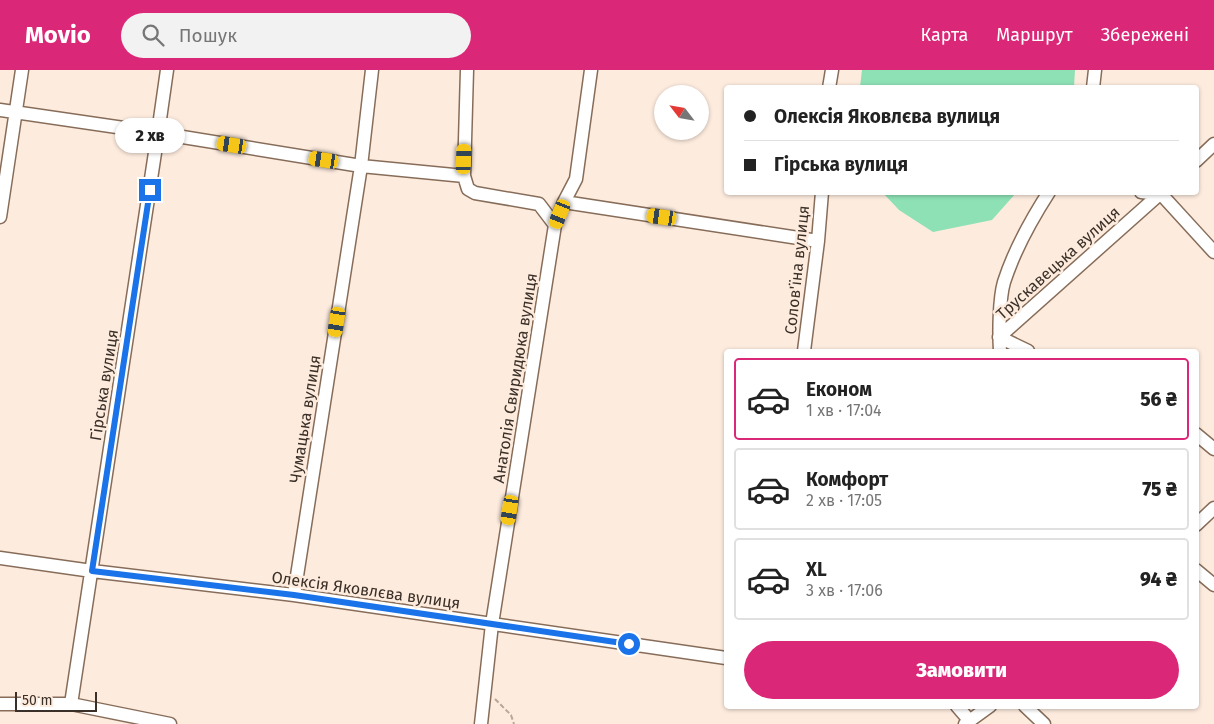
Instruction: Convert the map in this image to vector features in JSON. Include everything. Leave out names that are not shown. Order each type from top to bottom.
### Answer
[{"type":"street","points":[[0,217],[22,70]]},
{"type":"street","name":"Гірська вулиця","points":[[71,704],[167,70]]},
{"type":"street","name":"Чумацька вулиця","points":[[294,595],[361,166],[372,70]]},
{"type":"street","points":[[467,70],[464,176],[468,189],[475,193],[539,204],[555,225]]},
{"type":"street","name":"Анатолія Свиридюка вулиця","points":[[481,724],[492,624],[555,225],[564,202],[576,180],[591,70]]},
{"type":"street","points":[[830,85],[832,70]]},
{"type":"street","points":[[1093,85],[1095,70]]},
{"type":"street","points":[[0,110],[361,166],[464,176]]},
{"type":"street","points":[[1199,158],[1214,144]]},
{"type":"street","name":"Солов'їна вулиця","points":[[804,349],[822,195]]},
{"type":"street","points":[[1000,349],[999,337],[1004,284],[1033,216],[1047,195]]},
{"type":"street","name":"Трускавецька вулиця","points":[[999,337],[1159,195]]},
{"type":"street","points":[[1163,195],[1214,252]]},
{"type":"street","points":[[564,202],[818,241]]},
{"type":"street","points":[[999,337],[1024,349]]},
{"type":"street","points":[[1199,436],[1214,449]]},
{"type":"street","points":[[1199,522],[1214,508]]},
{"type":"street","name":"Олексія Яковлєва вулиця","points":[[0,558],[294,595],[724,658]]},
{"type":"street","points":[[1199,572],[1214,585]]},
{"type":"street","points":[[0,704],[71,704],[170,724]]},
{"type":"street","points":[[959,709],[967,722],[986,709]]},
{"type":"street","points":[[1028,709],[1044,724]]},
{"type":"path","points":[[484,692],[499,702],[511,715],[514,724]]},
{"type":"green space","points":[[862,70],[1075,70],[1074,85],[860,85]]},
{"type":"green space","points":[[885,195],[1014,195],[992,220],[933,232],[899,210]]},
{"type":"route","points":[[150,190],[92,571],[294,595],[629,644]]}]
